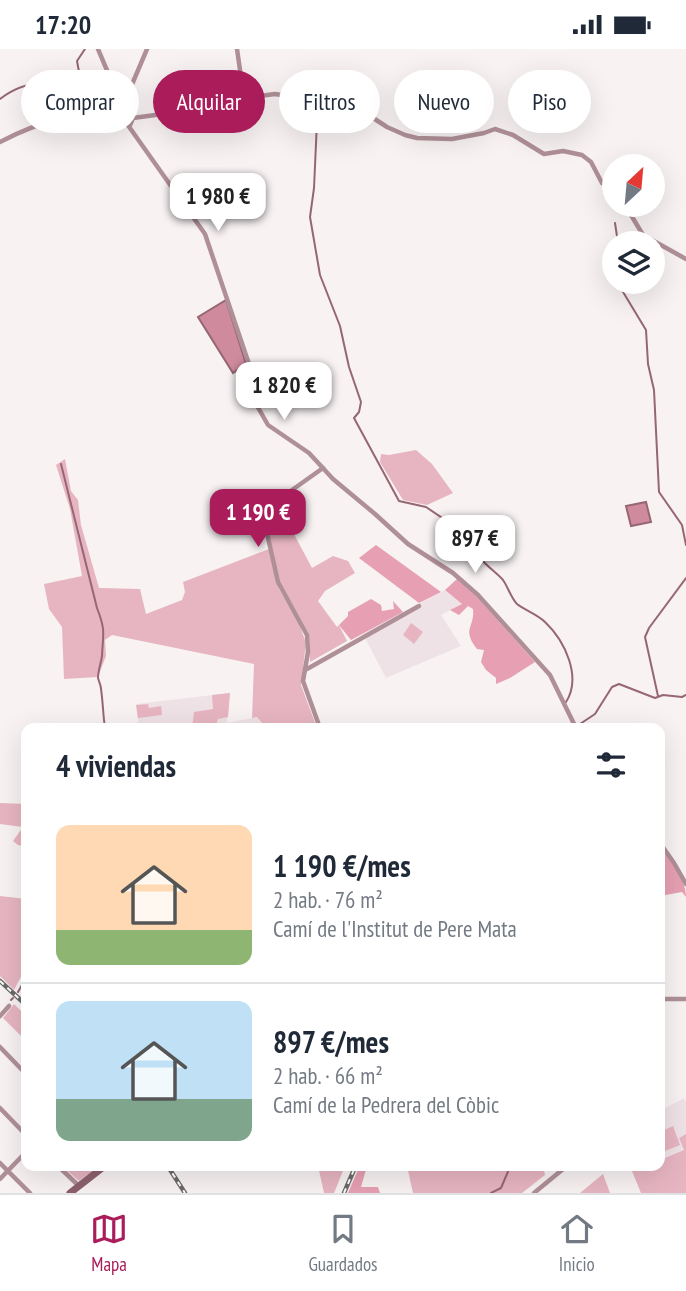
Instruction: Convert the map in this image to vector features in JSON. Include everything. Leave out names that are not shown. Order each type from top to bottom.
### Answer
[{"type":"street","points":[[98,49],[107,70]]},
{"type":"street","points":[[138,70],[147,49]]},
{"type":"street","points":[[237,49],[240,70]]},
{"type":"street","points":[[265,95],[320,95],[367,114],[405,135],[417,138],[453,139],[495,129],[513,135],[544,154],[563,151],[582,155],[591,162],[602,183]]},
{"type":"street","points":[[0,142],[21,132]]},
{"type":"street","points":[[134,133],[205,234],[250,367],[256,404],[268,425],[309,453],[332,479],[408,544],[453,573],[478,595],[550,675],[574,723]]},
{"type":"street","points":[[632,217],[643,235],[686,259]]},
{"type":"street","points":[[318,723],[303,681],[308,652],[307,635],[278,582],[262,511],[266,503],[285,495],[323,468]]},
{"type":"street","points":[[306,670],[419,606]]},
{"type":"street","points":[[665,851],[686,884]]},
{"type":"street","points":[[665,999],[686,999]]},
{"type":"street","points":[[0,1016],[9,1006]]},
{"type":"street","points":[[0,1047],[21,1069]]},
{"type":"street","points":[[0,1108],[21,1130]]},
{"type":"street","points":[[0,1179],[21,1157]]},
{"type":"street","points":[[0,1163],[30,1193]]},
{"type":"street","points":[[63,1171],[79,1186]]},
{"type":"street","points":[[70,1193],[98,1171]]},
{"type":"street","points":[[534,1193],[542,1191],[562,1171]]},
{"type":"shaded area","points":[[226,300],[246,364],[233,373],[198,317]]},
{"type":"shaded area","points":[[416,450],[432,464],[453,493],[427,505],[403,500],[380,462],[381,454]]},
{"type":"shaded area","points":[[65,459],[71,491],[78,500],[81,525],[99,588],[140,589],[146,614],[182,600],[185,592],[183,582],[269,549],[279,589],[299,623],[306,643],[301,685],[315,723],[262,723],[257,717],[252,718],[254,664],[112,635],[105,640],[106,656],[98,677],[64,679],[62,627],[49,609],[44,584],[82,576],[70,509],[56,465]]},
{"type":"shaded area","points":[[277,502],[312,568],[333,556],[348,561],[355,573],[325,591],[318,601],[337,627],[339,625],[347,641],[310,662],[309,634],[279,580],[264,512],[266,505]]},
{"type":"shaded area","points":[[646,502],[651,522],[631,526],[626,506]]},
{"type":"shaded area","points":[[376,545],[441,592],[419,603],[359,558]]},
{"type":"shaded area","points":[[457,579],[477,597],[535,662],[496,684],[496,678],[481,662],[484,650],[477,649],[470,637],[473,609],[468,606],[459,615],[450,610],[462,604],[445,590]]},
{"type":"shaded area","points":[[445,590],[462,604],[441,615],[461,646],[386,678],[363,634]]},
{"type":"shaded area","points":[[371,599],[381,605],[382,611],[394,609],[393,601],[403,612],[351,640],[339,625],[348,616],[348,612]]},
{"type":"shaded area","points":[[411,623],[423,632],[414,644],[403,635]]},
{"type":"shaded area","points":[[230,693],[227,723],[138,723],[136,704]]},
{"type":"shaded area","points":[[230,693],[228,717],[218,719],[217,723],[193,723],[194,712],[213,709],[212,695]]},
{"type":"shaded area","points":[[148,704],[149,708],[161,706],[162,715],[138,718],[136,705]]},
{"type":"shaded area","points":[[257,717],[262,723],[227,723]]},
{"type":"shaded area","points":[[0,803],[21,804],[21,827],[0,824]]},
{"type":"shaded area","points":[[21,830],[21,846],[13,841]]},
{"type":"shaded area","points":[[665,854],[681,877],[686,897],[682,892],[665,895]]},
{"type":"shaded area","points":[[0,896],[21,898],[21,977],[14,990],[0,976]]},
{"type":"shaded area","points":[[14,1004],[21,1011],[21,1036],[3,1018]]},
{"type":"shaded area","points":[[684,1098],[686,1102],[686,1134],[679,1138],[684,1150],[665,1158],[665,1108]]},
{"type":"shaded area","points":[[673,1126],[680,1145],[665,1151],[665,1130]]},
{"type":"shaded area","points":[[686,1134],[686,1193],[641,1193],[632,1171],[665,1171],[665,1158],[684,1150],[679,1138]]},
{"type":"shaded area","points":[[68,1171],[94,1171],[79,1181]]},
{"type":"shaded area","points":[[319,1171],[343,1171],[334,1193],[324,1193]]},
{"type":"shaded area","points":[[357,1171],[366,1171],[361,1187],[378,1187],[380,1193],[348,1193]]},
{"type":"shaded area","points":[[408,1171],[544,1171],[545,1175],[522,1193],[413,1193]]},
{"type":"shaded area","points":[[603,1174],[610,1193],[580,1193]]},
{"type":"waterway","points":[[0,99],[32,84],[73,86],[78,83],[80,77],[77,61],[85,49]]},
{"type":"waterway","points":[[316,133],[310,217],[320,275],[340,326],[349,367],[361,402],[359,412],[354,418],[399,501],[426,507],[488,549],[483,561],[503,580],[515,602],[542,619],[559,639],[572,671],[571,692],[566,702]]},
{"type":"waterway","points":[[615,223],[616,231]]},
{"type":"waterway","points":[[624,294],[646,330],[648,364],[654,390],[659,492],[682,525],[686,545]]},
{"type":"waterway","points":[[61,464],[103,627],[98,678],[104,723]]},
{"type":"waterway","points":[[658,696],[645,637],[686,578]]},
{"type":"waterway","points":[[582,723],[595,714],[612,687],[619,684],[655,698],[663,695],[686,695]]},
{"type":"waterway","points":[[18,992],[21,987]]},
{"type":"waterway","points":[[491,1193],[501,1188],[508,1171]]},
{"type":"railway","points":[[0,981],[21,1000]]},
{"type":"railway","points":[[171,1171],[185,1193]]},
{"type":"railway","points":[[344,1193],[353,1171]]}]
